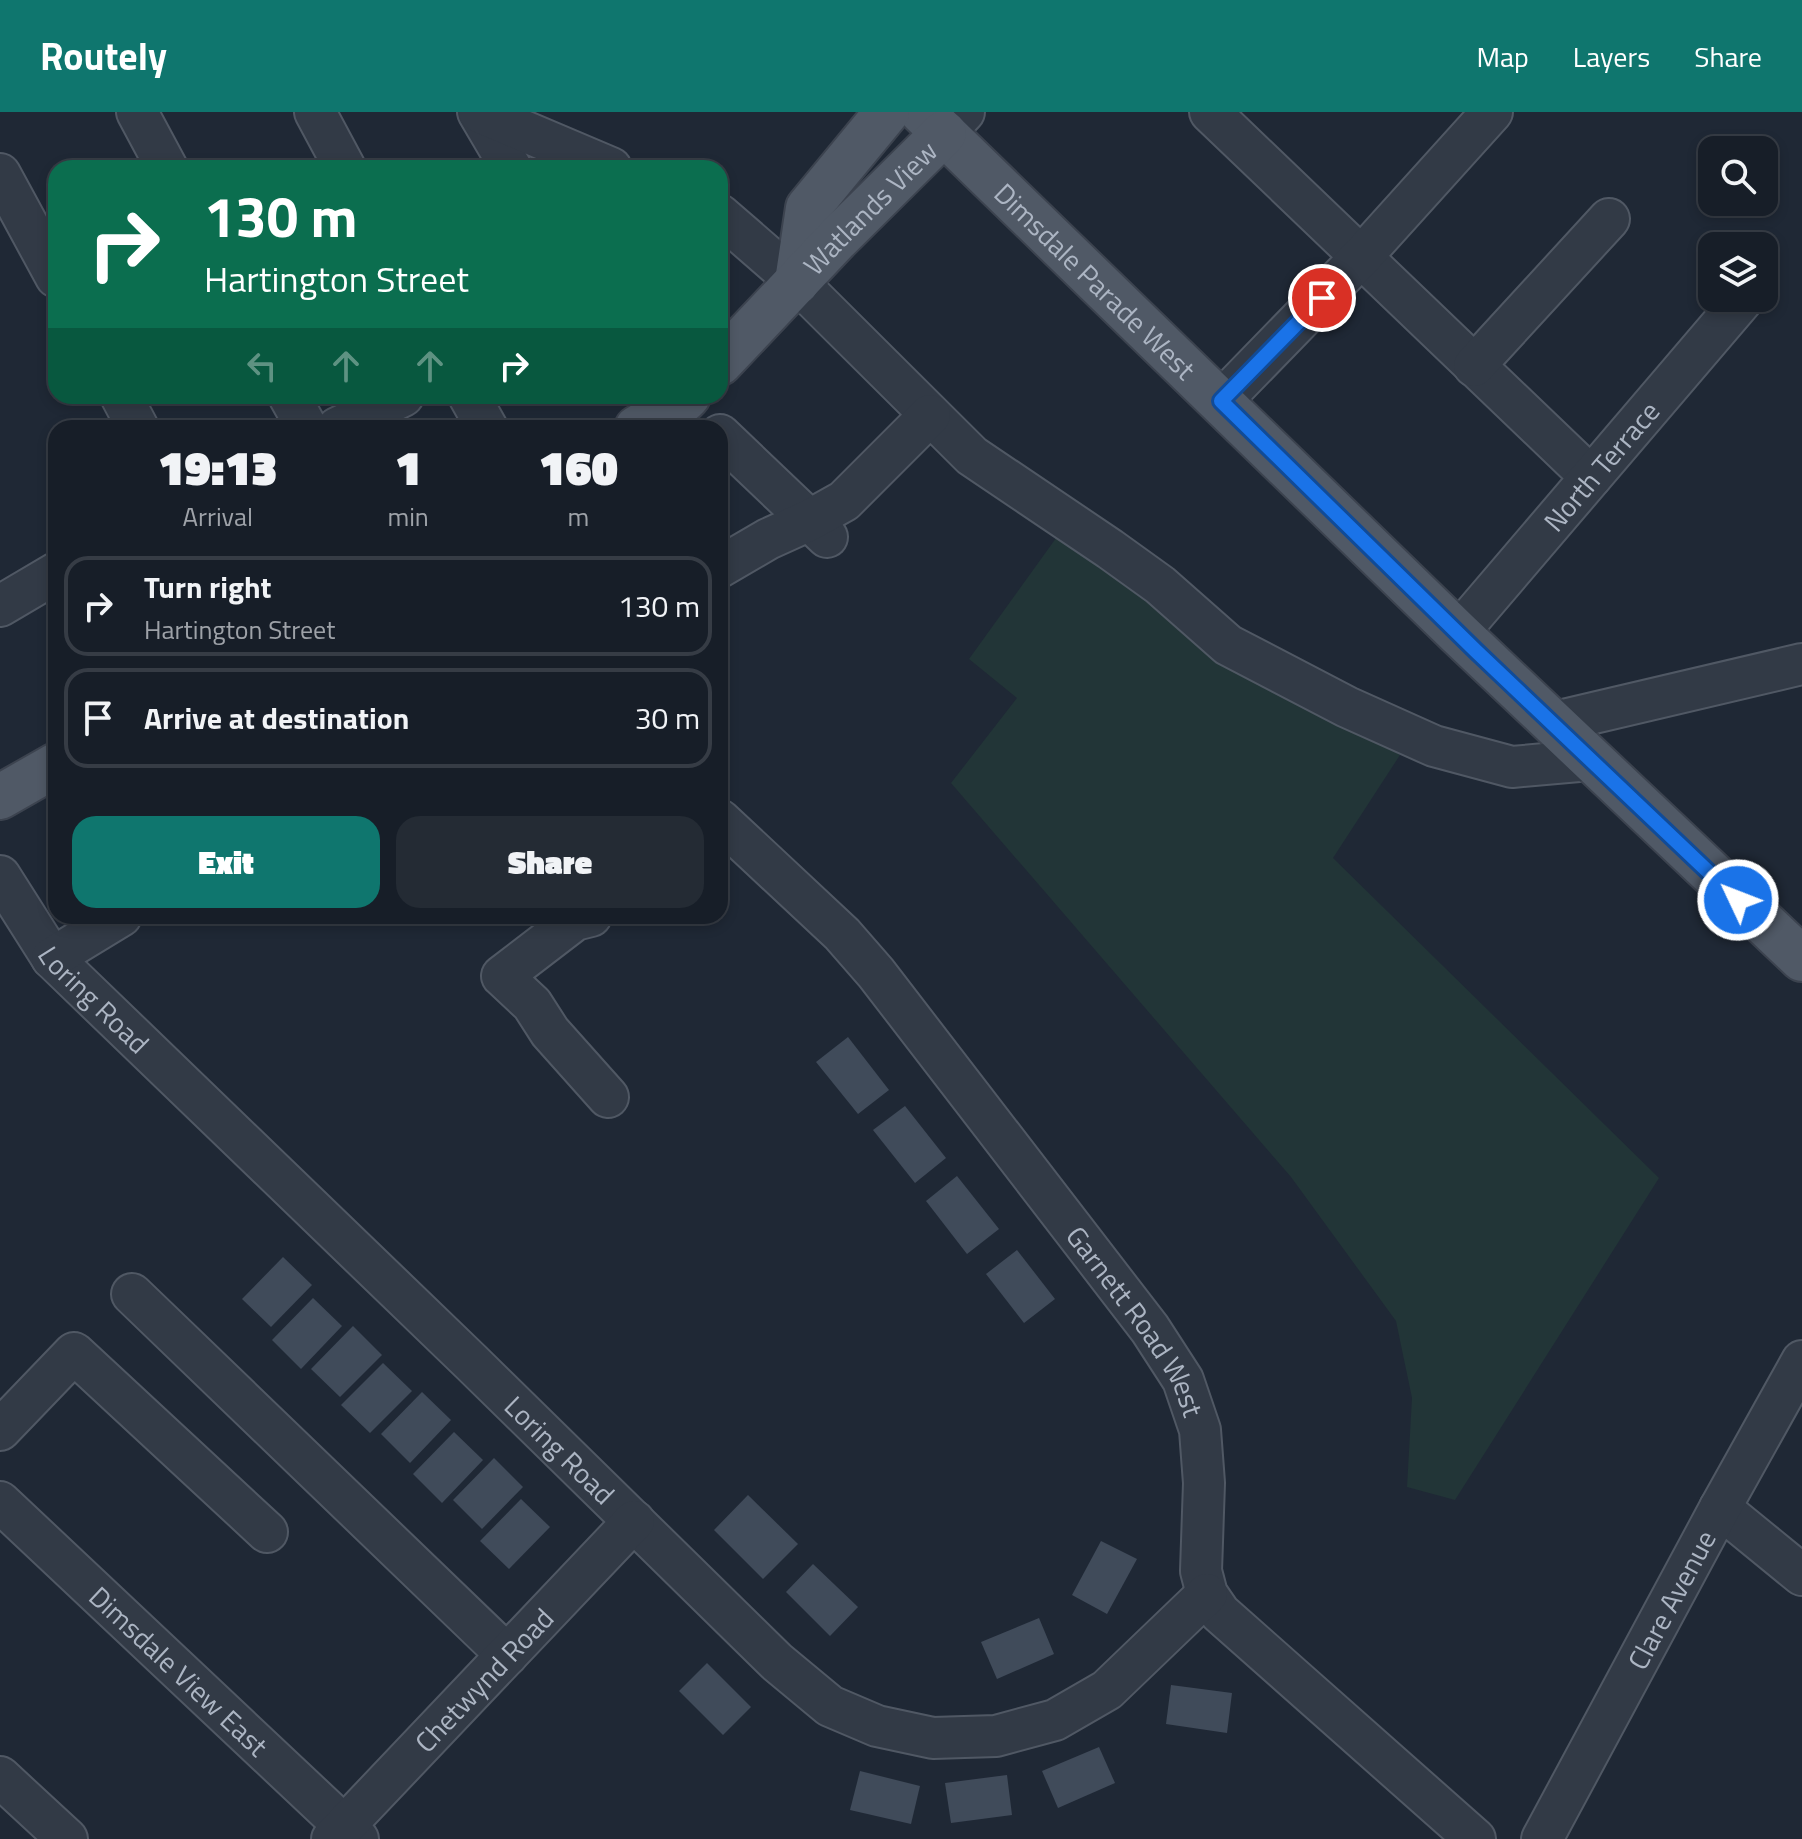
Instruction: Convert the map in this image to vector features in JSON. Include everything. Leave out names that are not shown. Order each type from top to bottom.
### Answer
[{"type":"main road","name":"Watlands View","points":[[797,282],[808,208],[887,112]]},
{"type":"main road","name":"Watlands View","points":[[728,355],[837,239],[943,119]]},
{"type":"main road","name":"Dimsdale Parade West","points":[[943,119],[1221,401],[1458,633],[1802,959]]},
{"type":"main road","points":[[660,420],[695,408]]},
{"type":"main road","points":[[0,797],[48,770]]},
{"type":"street","points":[[137,112],[163,160]]},
{"type":"street","points":[[315,112],[341,160]]},
{"type":"street","points":[[478,112],[506,160]]},
{"type":"street","points":[[478,112],[592,160]]},
{"type":"street","points":[[1221,401],[1362,256],[1492,112]]},
{"type":"street","points":[[1216,114],[1591,477]]},
{"type":"street","points":[[0,176],[48,263]]},
{"type":"street","points":[[1474,366],[1609,219]]},
{"type":"street","points":[[728,222],[797,282],[972,456],[1160,585],[1228,645],[1347,707],[1434,746],[1512,767],[1590,760]]},
{"type":"street","name":"North Terrace","points":[[1458,633],[1732,312]]},
{"type":"street","points":[[354,420],[386,404]]},
{"type":"street","points":[[728,562],[768,539],[820,530],[844,501],[930,415]]},
{"type":"street","points":[[728,443],[820,530]]},
{"type":"street","points":[[0,606],[48,578]]},
{"type":"street","points":[[1551,723],[1802,664]]},
{"type":"street","name":"Garnett Road West","points":[[728,838],[842,934],[876,973],[1150,1329],[1183,1380],[1200,1430],[1204,1483],[1201,1571],[1207,1594]]},
{"type":"street","name":"Loring Road","points":[[0,876],[52,958],[777,1662],[830,1706],[877,1726],[933,1738],[996,1736],[1055,1720],[1107,1690],[1207,1594]]},
{"type":"street","points":[[52,958],[108,924]]},
{"type":"street","points":[[570,924],[502,976],[532,1004],[550,1032],[608,1097]]},
{"type":"street","points":[[132,1294],[507,1655]]},
{"type":"street","points":[[0,1430],[74,1353],[267,1532]]},
{"type":"street","name":"Clare Avenue","points":[[1542,1839],[1802,1361]]},
{"type":"street","name":"Dimsdale View East","points":[[0,1502],[345,1835]]},
{"type":"street","points":[[1720,1508],[1802,1575]]},
{"type":"street","name":"Chetwynd Road","points":[[345,1835],[507,1655],[634,1521]]},
{"type":"street","points":[[1207,1594],[1220,1613],[1475,1839]]},
{"type":"street","points":[[0,1777],[67,1839]]},
{"type":"shaded area","points":[[1059,534],[1400,755],[1333,858],[1659,1178],[1455,1500],[1407,1487],[1412,1398],[1396,1321],[1291,1177],[951,783],[1017,698],[969,659]]},
{"type":"building","points":[[848,1037],[889,1090],[858,1114],[816,1062]]},
{"type":"building","points":[[905,1106],[946,1158],[915,1183],[873,1130]]},
{"type":"building","points":[[957,1176],[999,1229],[967,1254],[926,1201]]},
{"type":"building","points":[[1017,1250],[1055,1299],[1024,1323],[986,1274]]},
{"type":"building","points":[[283,1257],[312,1285],[271,1327],[242,1299]]},
{"type":"building","points":[[313,1298],[342,1326],[301,1369],[272,1340]]},
{"type":"building","points":[[353,1326],[382,1355],[340,1397],[311,1369]]},
{"type":"building","points":[[383,1363],[412,1391],[370,1433],[341,1405]]},
{"type":"building","points":[[422,1392],[451,1420],[410,1463],[381,1434]]},
{"type":"building","points":[[454,1432],[483,1460],[442,1503],[413,1474]]},
{"type":"building","points":[[494,1458],[523,1487],[482,1529],[453,1500]]},
{"type":"building","points":[[748,1495],[798,1544],[763,1579],[714,1530]]},
{"type":"building","points":[[521,1499],[550,1527],[509,1569],[480,1541]]},
{"type":"building","points":[[1101,1541],[1137,1559],[1107,1614],[1072,1595]]},
{"type":"building","points":[[813,1564],[858,1607],[830,1636],[786,1592]]},
{"type":"building","points":[[1039,1618],[1054,1654],[997,1679],[981,1642]]},
{"type":"building","points":[[707,1663],[751,1707],[723,1735],[679,1691]]},
{"type":"building","points":[[1171,1685],[1232,1693],[1227,1733],[1166,1724]]},
{"type":"building","points":[[1099,1747],[1115,1783],[1058,1808],[1042,1771]]},
{"type":"building","points":[[860,1771],[920,1786],[911,1824],[850,1810]]},
{"type":"building","points":[[1007,1775],[1012,1815],[951,1823],[945,1783]]},
{"type":"route","points":[[1322,298],[1221,401],[1476,651],[1738,900]]}]
